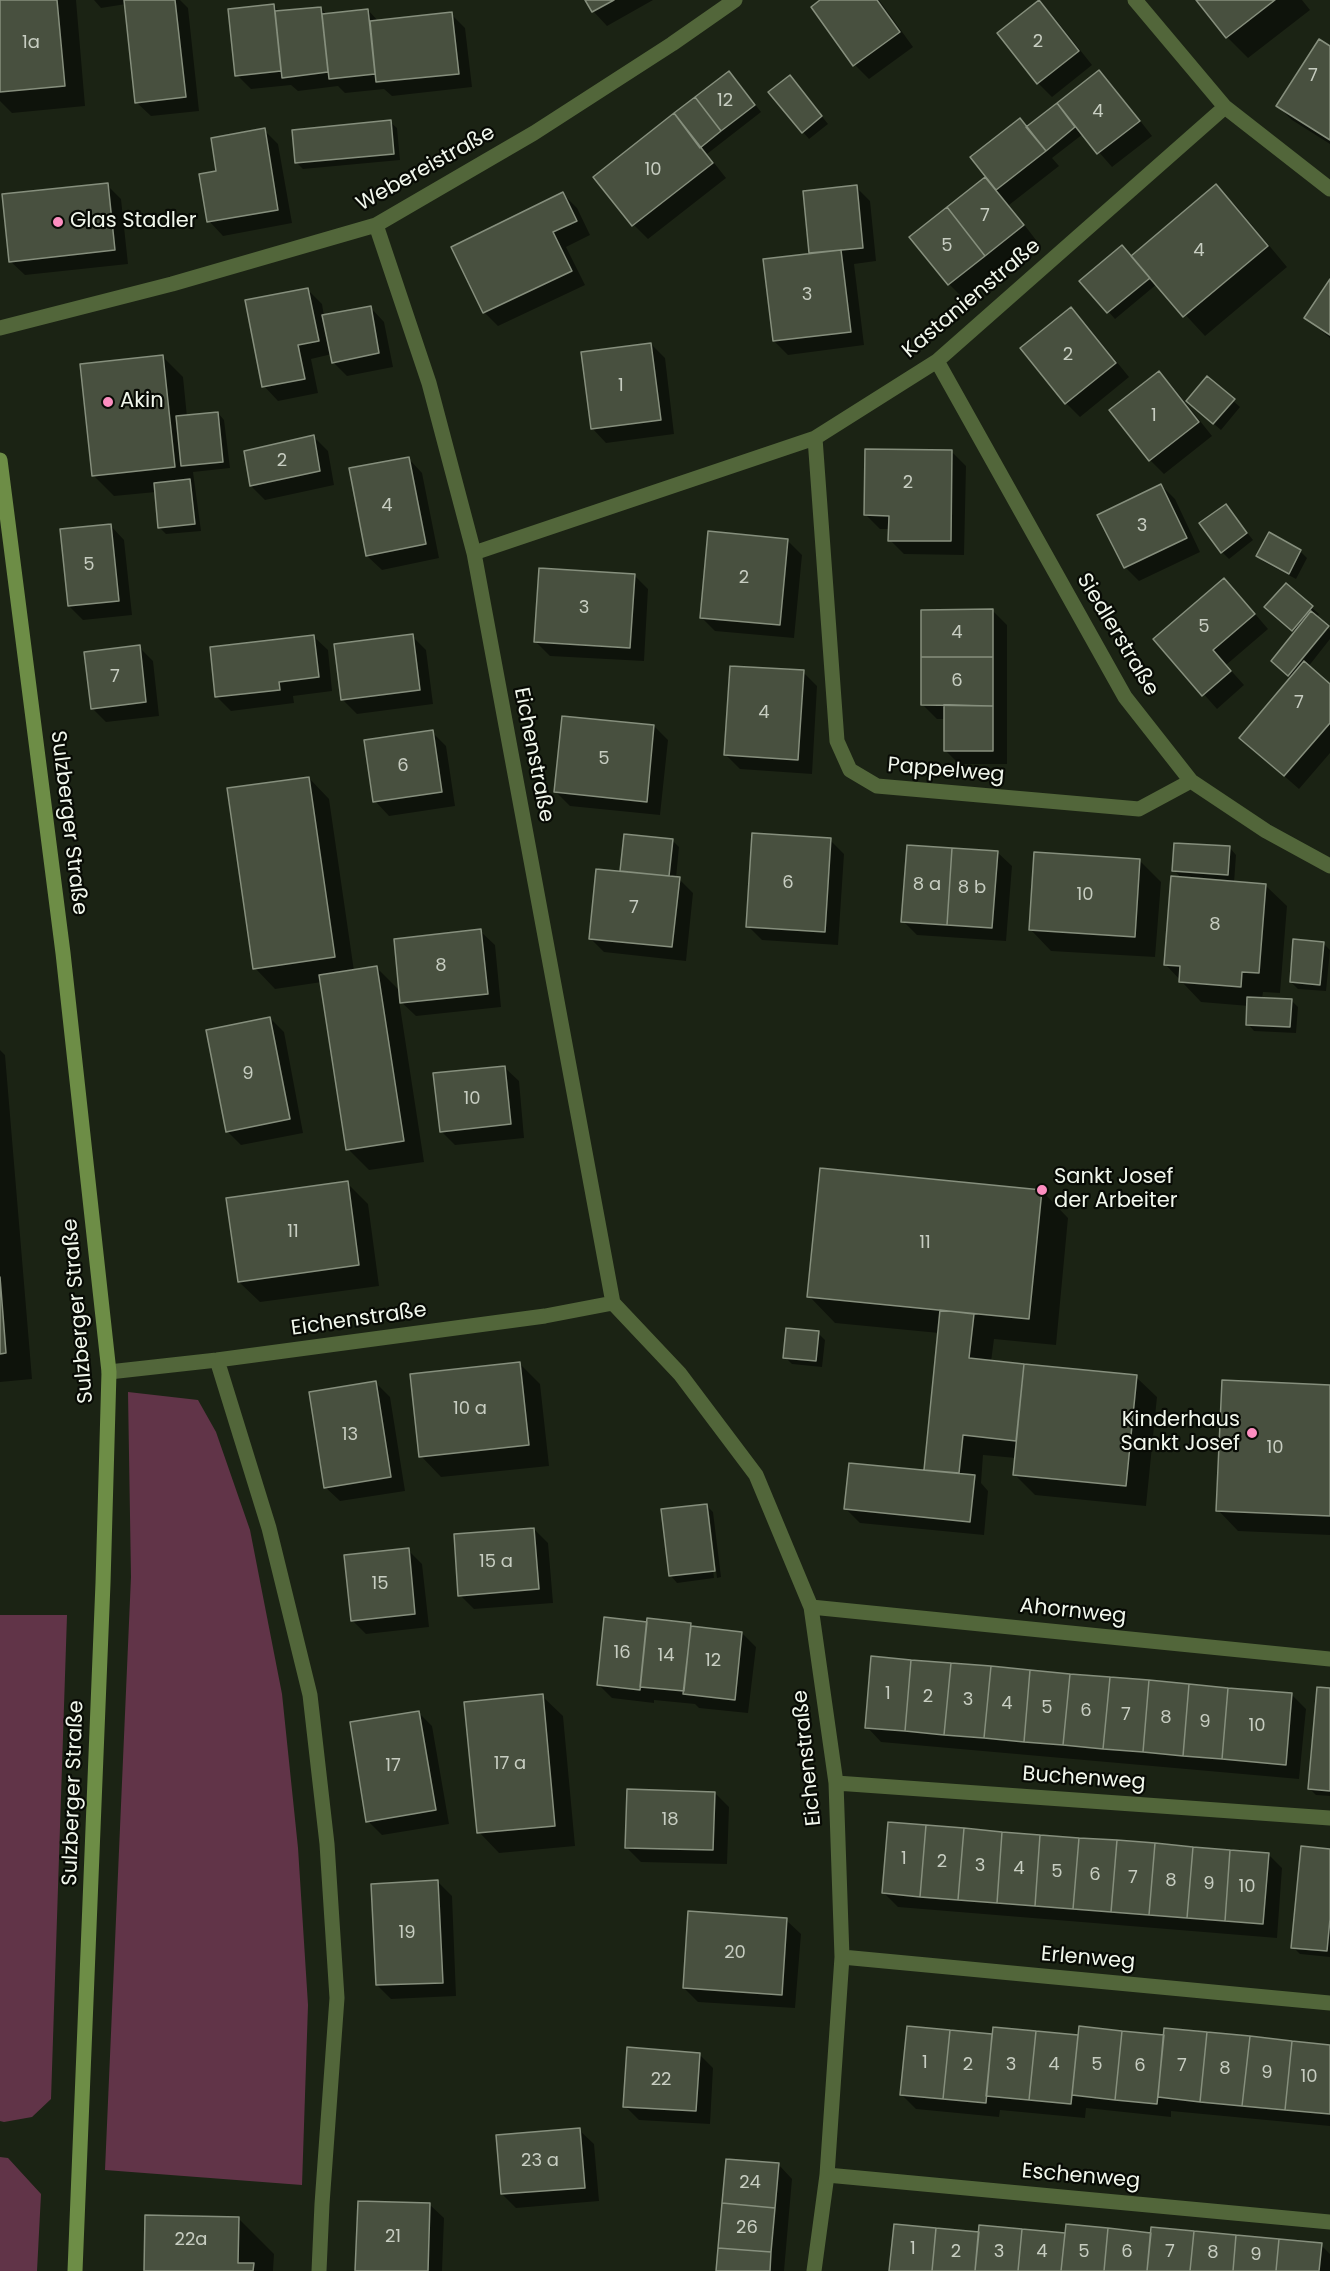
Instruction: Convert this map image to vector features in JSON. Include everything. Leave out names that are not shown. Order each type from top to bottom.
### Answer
[{"type":"street","name":"Webereistraße","points":[[0,328],[172,285],[376,225],[534,133],[672,44],[735,0]]},
{"type":"street","points":[[1135,0],[1225,107],[1330,189]]},
{"type":"street","name":"Kastanienstraße","points":[[474,553],[815,438],[937,361],[1225,107]]},
{"type":"street","name":"Eichenstraße","points":[[376,225],[429,383],[474,553],[613,1303],[680,1374],[756,1475],[811,1606],[836,1783],[842,1957],[827,2175],[814,2271]]},
{"type":"street","name":"Siedlerstraße","points":[[937,361],[1125,697],[1191,781],[1266,831],[1330,866]]},
{"type":"street","name":"Pappelweg","points":[[815,438],[837,741],[850,770],[878,786],[1139,809],[1191,781]]},
{"type":"street","name":"Sulzberger Straße","points":[[0,460],[63,953],[109,1372],[103,1607],[75,2271]]},
{"type":"street","name":"Eichenstraße","points":[[109,1372],[217,1360],[545,1316],[613,1303]]},
{"type":"street","points":[[217,1360],[269,1528],[310,1695],[327,1844],[337,1998],[319,2271]]},
{"type":"street","name":"Ahornweg","points":[[811,1606],[1330,1659]]},
{"type":"street","name":"Buchenweg","points":[[836,1783],[1330,1818]]},
{"type":"street","name":"Erlenweg","points":[[842,1957],[1330,2003]]},
{"type":"street","name":"Eschenweg","points":[[827,2175],[1330,2222]]},
{"type":"shaded area","points":[[128,1392],[198,1400],[216,1432],[250,1530],[282,1694],[298,1848],[308,2005],[302,2185],[105,2170],[131,1577]]},
{"type":"shaded area","points":[[0,1615],[67,1615],[51,2099],[32,2117],[4,2122],[0,2121]]},
{"type":"shaded area","points":[[0,2157],[8,2158],[41,2194],[37,2271],[0,2271]]},
{"type":"building","points":[[0,0],[57,0],[65,86],[0,92]]},
{"type":"building","points":[[124,0],[175,0],[186,97],[135,103]]},
{"type":"building","points":[[585,0],[614,0],[592,12]]},
{"type":"building","points":[[820,0],[877,0],[900,32],[853,66],[811,7]]},
{"type":"building","points":[[1039,0],[1079,51],[1037,84],[997,33]]},
{"type":"building","points":[[1196,0],[1275,0],[1226,38]]},
{"type":"building","points":[[274,4],[281,71],[235,76],[228,9]]},
{"type":"building","points":[[321,7],[328,72],[282,78],[275,11]]},
{"type":"building","points":[[368,9],[375,74],[329,79],[322,14]]},
{"type":"building","points":[[452,12],[459,74],[376,82],[370,21]]},
{"type":"building","points":[[1319,39],[1330,46],[1330,140],[1276,106]]},
{"type":"building","points":[[1099,70],[1140,121],[1097,154],[1057,103]]},
{"type":"building","points":[[729,71],[755,105],[721,131],[695,97]]},
{"type":"building","points":[[790,75],[822,116],[802,133],[768,92]]},
{"type":"building","points":[[695,97],[721,131],[700,148],[674,113]]},
{"type":"building","points":[[1057,103],[1075,127],[1046,151],[1026,127]]},
{"type":"building","points":[[674,113],[713,163],[632,226],[593,177]]},
{"type":"building","points":[[1020,118],[1046,151],[996,190],[970,157]]},
{"type":"building","points":[[391,120],[394,154],[295,163],[292,130]]},
{"type":"building","points":[[265,128],[278,210],[207,222],[199,174],[216,171],[211,138]]},
{"type":"building","points":[[985,177],[1024,225],[985,256],[947,207]]},
{"type":"building","name":"Glas Stadler","points":[[108,183],[115,250],[9,262],[2,194]]},
{"type":"building","points":[[1216,184],[1268,246],[1183,317],[1131,256]]},
{"type":"building","points":[[857,185],[863,248],[809,253],[803,191]]},
{"type":"building","points":[[563,192],[577,221],[553,232],[572,271],[483,313],[451,247]]},
{"type":"building","points":[[947,207],[985,256],[948,285],[909,237]]},
{"type":"building","points":[[1122,245],[1150,278],[1107,313],[1079,281]]},
{"type":"building","points":[[841,250],[851,332],[773,341],[763,259]]},
{"type":"building","points":[[1330,279],[1330,335],[1304,318]]},
{"type":"building","points":[[308,288],[319,341],[298,345],[305,379],[262,387],[245,300]]},
{"type":"building","points":[[371,306],[379,353],[332,363],[322,315]]},
{"type":"building","points":[[1071,307],[1116,363],[1065,404],[1020,348]]},
{"type":"building","points":[[651,343],[661,420],[591,429],[581,352]]},
{"type":"building","points":[[163,355],[175,467],[92,476],[80,364]]},
{"type":"building","points":[[1159,371],[1199,422],[1149,461],[1109,410]]},
{"type":"building","points":[[1207,376],[1235,399],[1213,424],[1186,401]]},
{"type":"building","points":[[218,412],[223,462],[181,466],[176,416]]},
{"type":"building","points":[[314,435],[320,471],[250,486],[244,451]]},
{"type":"building","points":[[865,449],[952,450],[951,541],[888,541],[889,516],[864,515]]},
{"type":"building","points":[[409,457],[426,544],[366,556],[349,468]]},
{"type":"building","points":[[190,479],[195,524],[158,528],[154,483]]},
{"type":"building","points":[[1161,484],[1187,538],[1124,568],[1097,515]]},
{"type":"building","points":[[1226,504],[1247,533],[1221,553],[1199,523]]},
{"type":"building","points":[[111,524],[119,601],[68,606],[60,529]]},
{"type":"building","points":[[708,531],[788,539],[780,625],[700,618]]},
{"type":"building","points":[[1269,532],[1301,550],[1289,574],[1256,556]]},
{"type":"building","points":[[539,568],[635,574],[630,648],[534,642]]},
{"type":"building","points":[[1224,578],[1255,614],[1213,650],[1231,671],[1202,696],[1153,639]]},
{"type":"building","points":[[1286,583],[1313,606],[1292,631],[1264,607]]},
{"type":"building","points":[[993,609],[993,657],[921,657],[921,610]]},
{"type":"building","points":[[1311,611],[1329,626],[1288,676],[1271,661]]},
{"type":"building","points":[[413,634],[420,690],[341,700],[334,644]]},
{"type":"building","points":[[314,635],[319,677],[279,682],[280,690],[215,697],[210,647]]},
{"type":"building","points":[[140,645],[146,702],[91,709],[84,652]]},
{"type":"building","points":[[921,657],[993,657],[993,706],[921,705]]},
{"type":"building","points":[[1304,661],[1330,684],[1330,723],[1284,776],[1239,738]]},
{"type":"building","points":[[730,666],[804,670],[798,760],[724,755]]},
{"type":"building","points":[[944,705],[993,706],[993,751],[944,751]]},
{"type":"building","points":[[562,716],[654,725],[647,802],[554,792]]},
{"type":"building","points":[[433,730],[442,792],[373,802],[364,740]]},
{"type":"building","points":[[309,777],[335,957],[253,969],[227,788]]},
{"type":"building","points":[[752,833],[831,838],[825,932],[746,927]]},
{"type":"building","points":[[624,834],[673,839],[669,876],[620,871]]},
{"type":"building","points":[[1174,843],[1230,846],[1228,875],[1172,871]]},
{"type":"building","points":[[907,845],[952,848],[947,925],[901,922]]},
{"type":"building","points":[[952,848],[998,851],[992,928],[947,925]]},
{"type":"building","points":[[1034,852],[1140,859],[1135,937],[1029,930]]},
{"type":"building","points":[[596,869],[680,877],[672,947],[589,939]]},
{"type":"building","points":[[1171,876],[1266,884],[1259,973],[1242,972],[1241,987],[1179,982],[1180,966],[1164,965]]},
{"type":"building","points":[[481,929],[488,994],[400,1003],[394,939]]},
{"type":"building","points":[[1293,939],[1324,942],[1320,985],[1290,982]]},
{"type":"building","points":[[377,966],[404,1141],[346,1150],[319,975]]},
{"type":"building","points":[[1247,997],[1292,999],[1290,1027],[1246,1025]]},
{"type":"building","points":[[270,1017],[290,1119],[226,1132],[206,1030]]},
{"type":"building","points":[[505,1066],[511,1124],[440,1132],[433,1073]]},
{"type":"building","points":[[820,1168],[1042,1190],[1029,1319],[807,1297]]},
{"type":"building","points":[[348,1181],[359,1265],[238,1282],[226,1198]]},
{"type":"building","points":[[0,1277],[6,1353],[0,1354]]},
{"type":"building","points":[[940,1310],[974,1314],[969,1358],[1024,1364],[1016,1441],[963,1435],[959,1473],[924,1470]]},
{"type":"building","points":[[786,1328],[819,1331],[816,1361],[783,1358]]},
{"type":"building","points":[[520,1362],[529,1445],[419,1457],[410,1374]]},
{"type":"building","points":[[1024,1364],[1137,1375],[1126,1486],[1013,1475]]},
{"type":"building","points":[[1222,1380],[1330,1385],[1330,1516],[1216,1511]]},
{"type":"building","points":[[376,1381],[391,1477],[324,1488],[309,1392]]},
{"type":"building","points":[[849,1463],[975,1475],[970,1522],[844,1509]]},
{"type":"building","points":[[707,1504],[715,1571],[669,1576],[661,1509]]},
{"type":"building","points":[[534,1528],[539,1589],[458,1596],[454,1534]]},
{"type":"building","points":[[409,1548],[415,1614],[351,1621],[344,1555]]},
{"type":"building","points":[[604,1617],[647,1622],[640,1690],[597,1685]]},
{"type":"building","points":[[647,1618],[691,1623],[684,1691],[640,1687]]},
{"type":"building","points":[[691,1626],[742,1632],[735,1700],[683,1694]]},
{"type":"building","points":[[871,1656],[911,1660],[905,1731],[865,1728]]},
{"type":"building","points":[[911,1660],[951,1663],[944,1735],[905,1731]]},
{"type":"building","points":[[951,1663],[991,1666],[984,1738],[944,1735]]},
{"type":"building","points":[[991,1666],[1030,1670],[1024,1742],[984,1738]]},
{"type":"building","points":[[1030,1670],[1070,1674],[1063,1745],[1024,1742]]},
{"type":"building","points":[[1070,1674],[1110,1677],[1103,1749],[1063,1745]]},
{"type":"building","points":[[1110,1677],[1149,1680],[1143,1752],[1103,1749]]},
{"type":"building","points":[[1149,1680],[1189,1684],[1183,1756],[1143,1752]]},
{"type":"building","points":[[1189,1684],[1228,1688],[1222,1759],[1183,1756]]},
{"type":"building","points":[[1317,1687],[1330,1688],[1330,1791],[1308,1789]]},
{"type":"building","points":[[1228,1688],[1292,1693],[1286,1765],[1222,1759]]},
{"type":"building","points":[[543,1694],[555,1826],[477,1833],[464,1702]]},
{"type":"building","points":[[419,1711],[436,1810],[366,1822],[350,1722]]},
{"type":"building","points":[[627,1789],[715,1792],[713,1850],[625,1848]]},
{"type":"building","points":[[888,1822],[926,1825],[920,1897],[882,1893]]},
{"type":"building","points":[[926,1825],[964,1828],[958,1900],[920,1897]]},
{"type":"building","points":[[964,1828],[1002,1832],[997,1903],[958,1900]]},
{"type":"building","points":[[1002,1832],[1040,1835],[1035,1906],[997,1903]]},
{"type":"building","points":[[1040,1835],[1079,1838],[1073,1909],[1035,1906]]},
{"type":"building","points":[[1079,1838],[1117,1840],[1111,1912],[1073,1909]]},
{"type":"building","points":[[1117,1840],[1155,1843],[1149,1915],[1111,1912]]},
{"type":"building","points":[[1155,1843],[1193,1847],[1187,1918],[1149,1915]]},
{"type":"building","points":[[1301,1846],[1330,1849],[1330,1919],[1327,1951],[1291,1948]]},
{"type":"building","points":[[1193,1847],[1230,1850],[1225,1921],[1187,1918]]},
{"type":"building","points":[[1230,1850],[1269,1853],[1263,1924],[1225,1921]]},
{"type":"building","points":[[438,1880],[443,1983],[376,1985],[371,1884]]},
{"type":"building","points":[[688,1911],[787,1918],[782,1995],[683,1988]]},
{"type":"building","points":[[907,2026],[950,2030],[943,2099],[900,2095]]},
{"type":"building","points":[[1079,2026],[1122,2031],[1115,2100],[1072,2095]]},
{"type":"building","points":[[993,2027],[1036,2031],[1029,2100],[986,2096]]},
{"type":"building","points":[[1164,2028],[1207,2032],[1200,2102],[1158,2097]]},
{"type":"building","points":[[950,2030],[992,2034],[986,2103],[943,2099]]},
{"type":"building","points":[[1036,2031],[1078,2035],[1071,2104],[1029,2100]]},
{"type":"building","points":[[1122,2031],[1164,2035],[1157,2104],[1115,2100]]},
{"type":"building","points":[[1207,2032],[1250,2036],[1242,2106],[1200,2102]]},
{"type":"building","points":[[1250,2036],[1292,2041],[1285,2110],[1242,2106]]},
{"type":"building","points":[[1292,2041],[1330,2045],[1330,2114],[1285,2110]]},
{"type":"building","points":[[627,2047],[700,2053],[696,2111],[623,2107]]},
{"type":"building","points":[[580,2128],[585,2188],[501,2194],[496,2135]]},
{"type":"building","points":[[726,2159],[779,2163],[775,2208],[722,2203]]},
{"type":"building","points":[[358,2201],[430,2203],[428,2271],[355,2271]]},
{"type":"building","points":[[722,2203],[775,2208],[771,2252],[718,2248]]},
{"type":"building","points":[[145,2215],[239,2217],[238,2263],[254,2263],[253,2271],[144,2271]]},
{"type":"building","points":[[894,2224],[936,2228],[932,2271],[889,2271]]},
{"type":"building","points":[[1066,2224],[1108,2228],[1104,2271],[1061,2271]]},
{"type":"building","points":[[979,2225],[1022,2229],[1018,2271],[975,2271]]},
{"type":"building","points":[[1151,2227],[1194,2231],[1190,2271],[1147,2271]]},
{"type":"building","points":[[936,2228],[979,2232],[975,2271],[932,2271]]},
{"type":"building","points":[[1108,2228],[1151,2233],[1147,2271],[1104,2271]]},
{"type":"building","points":[[1022,2229],[1065,2233],[1061,2271],[1018,2271]]},
{"type":"building","points":[[1194,2231],[1236,2235],[1233,2271],[1190,2271]]},
{"type":"building","points":[[1236,2235],[1279,2239],[1276,2271],[1233,2271]]},
{"type":"building","points":[[1279,2239],[1322,2243],[1319,2271],[1276,2271]]},
{"type":"building","points":[[718,2248],[771,2252],[770,2271],[716,2271]]},
{"type":"place","name":"Glas Stadler","points":[[58,222]]},
{"type":"place","name":"Akin","points":[[108,402]]},
{"type":"place","name":"Sankt Josef der Arbeiter","points":[[1042,1190]]},
{"type":"place","name":"Kinderhaus Sankt Josef","points":[[1252,1433]]}]
